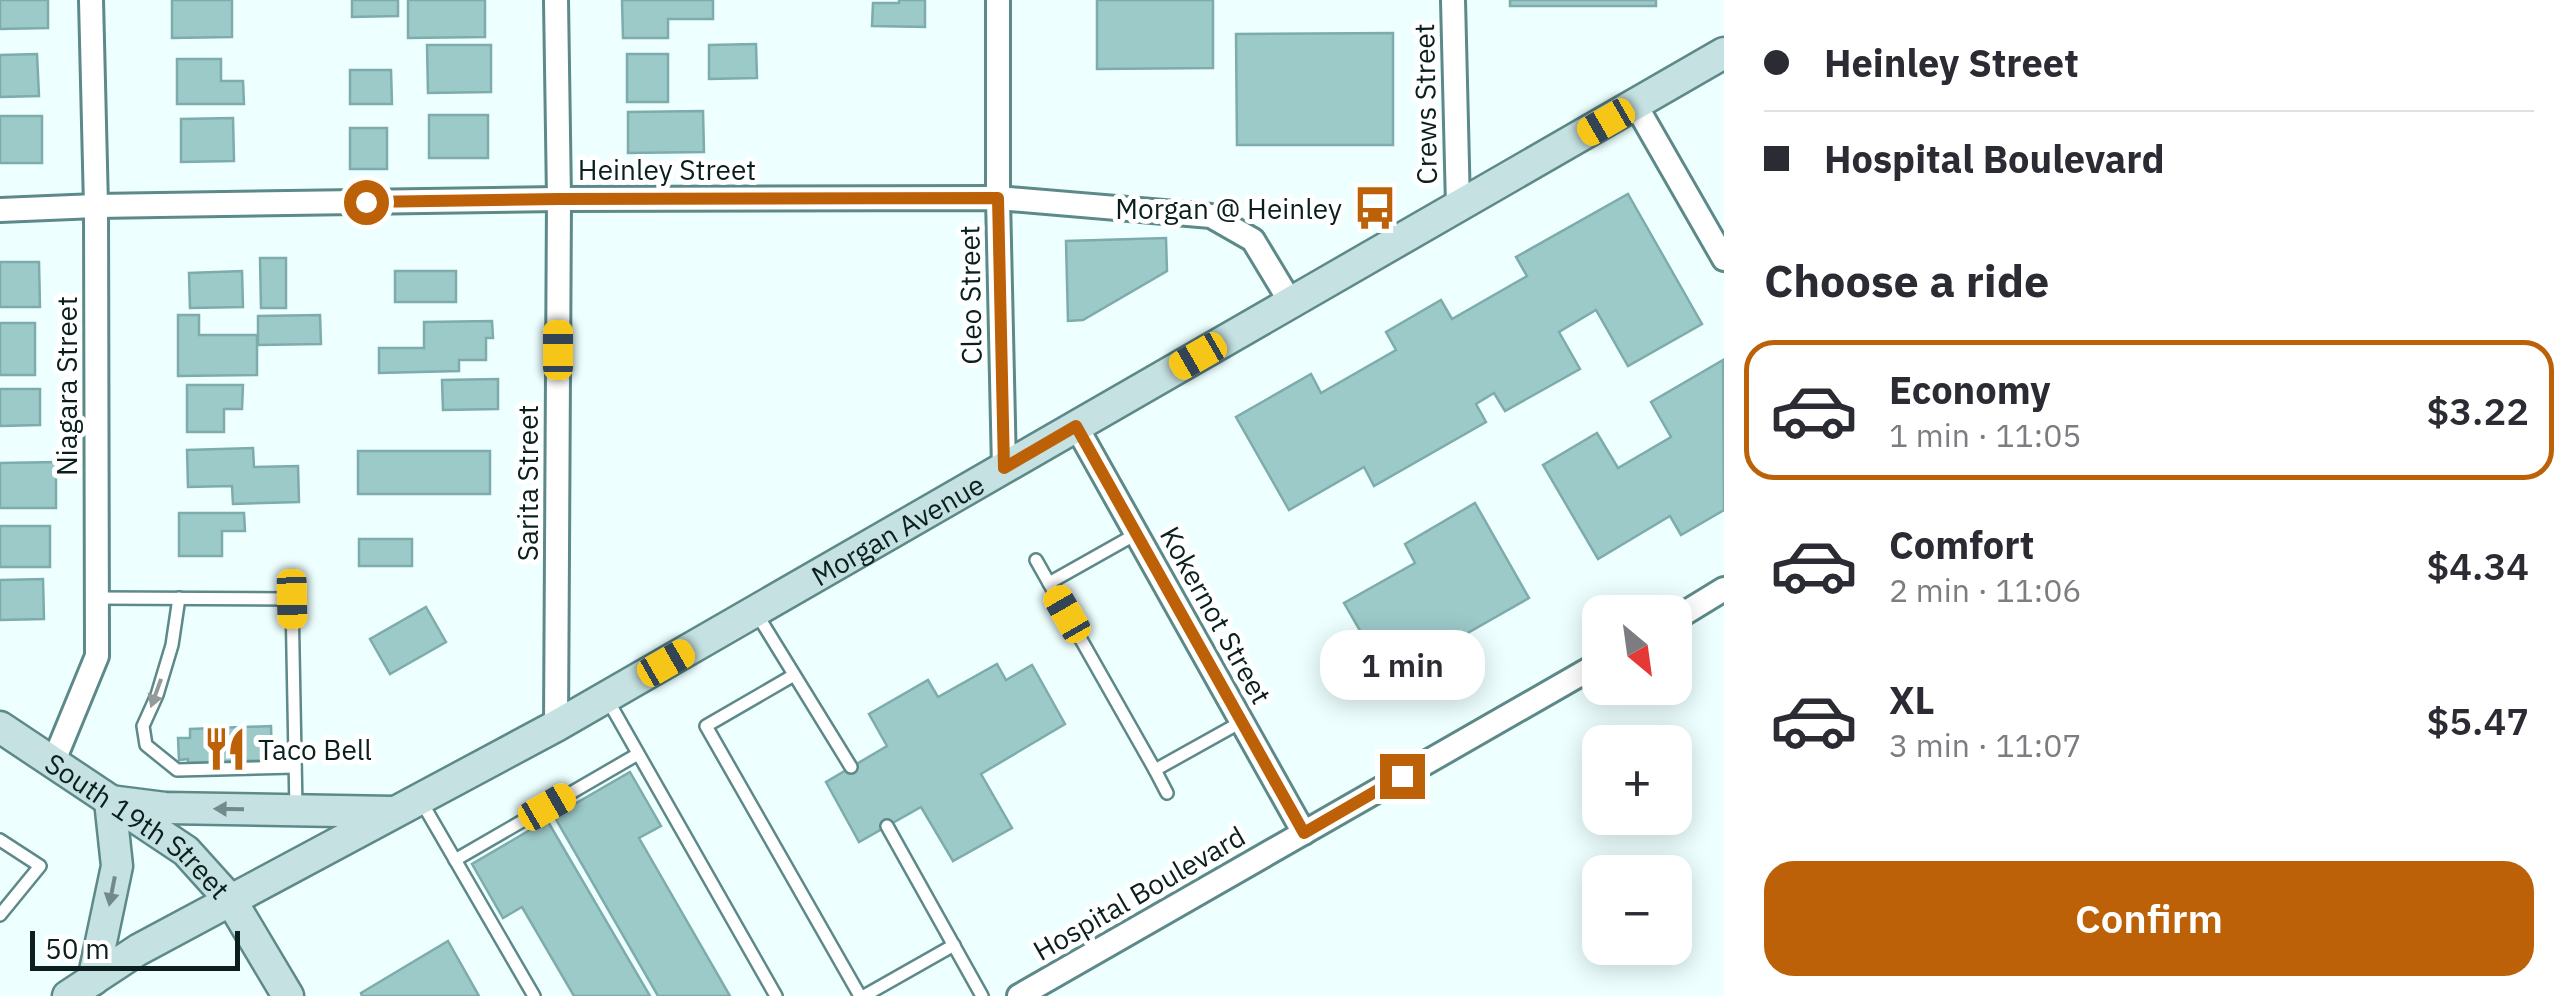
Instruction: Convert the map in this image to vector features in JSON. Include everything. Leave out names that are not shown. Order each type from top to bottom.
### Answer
[{"type":"main road","name":"Morgan Avenue","points":[[80,988],[138,950],[556,726],[1724,53]]},
{"type":"main road","name":"South 19th Street","points":[[0,727],[186,850],[232,902],[288,996]]},
{"type":"main road","points":[[80,988],[117,866],[110,801],[164,808],[296,811],[408,806]]},
{"type":"street","name":"Niagara Street","points":[[53,763],[97,656],[92,0]]},
{"type":"street","name":"Sarita Street","points":[[556,0],[556,726]]},
{"type":"street","name":"Cleo Street","points":[[998,0],[1004,468]]},
{"type":"street","name":"Crews Street","points":[[1453,0],[1458,206]]},
{"type":"street","points":[[1636,104],[1724,259]]},
{"type":"street","name":"Heinley Street","points":[[0,210],[559,199],[998,198],[1211,216],[1252,240],[1291,303]]},
{"type":"street","name":"Kokernot Street","points":[[1076,426],[1304,833]]},
{"type":"street","points":[[1692,609],[1724,589]]},
{"type":"street","name":"Hospital Boulevard","points":[[1028,994],[1582,672]]},
{"type":"lane","points":[[1049,583],[1136,534]]},
{"type":"lane","points":[[1036,560],[1167,793]]},
{"type":"lane","points":[[97,598],[292,599],[296,811]]},
{"type":"lane","points":[[179,598],[172,646],[143,726],[146,745],[177,770],[295,767]]},
{"type":"lane","points":[[755,612],[851,767]]},
{"type":"lane","points":[[794,675],[706,726],[862,996],[954,945]]},
{"type":"lane","points":[[606,697],[776,996]]},
{"type":"lane","points":[[1156,770],[1241,722]]},
{"type":"lane","points":[[455,860],[638,754]]},
{"type":"lane","points":[[408,806],[455,860],[534,996]]},
{"type":"lane","points":[[887,826],[982,996]]},
{"type":"lane","points":[[0,840],[40,866],[0,915]]},
{"type":"building","points":[[0,0],[48,0],[48,28],[0,29]]},
{"type":"building","points":[[172,0],[232,0],[232,37],[172,38]]},
{"type":"building","points":[[352,0],[398,0],[398,16],[352,17]]},
{"type":"building","points":[[408,0],[485,0],[485,37],[408,38]]},
{"type":"building","points":[[622,0],[713,0],[713,19],[668,19],[668,38],[623,38]]},
{"type":"building","points":[[925,0],[925,27],[872,26],[873,3]]},
{"type":"building","points":[[1097,0],[1213,0],[1213,68],[1097,69]]},
{"type":"building","points":[[1510,0],[1656,0],[1656,6],[1510,6]]},
{"type":"building","points":[[1393,33],[1393,145],[1237,145],[1236,34]]},
{"type":"building","points":[[756,44],[757,78],[709,79],[709,45]]},
{"type":"building","points":[[427,45],[491,45],[491,92],[428,93]]},
{"type":"building","points":[[37,54],[39,96],[0,97],[0,55]]},
{"type":"building","points":[[627,54],[668,54],[668,102],[627,102]]},
{"type":"building","points":[[177,59],[221,59],[221,81],[243,81],[244,104],[177,104]]},
{"type":"building","points":[[350,70],[391,70],[392,104],[350,104]]},
{"type":"building","points":[[703,111],[704,152],[628,153],[628,112]]},
{"type":"building","points":[[429,115],[488,115],[488,158],[429,158]]},
{"type":"building","points":[[0,116],[42,116],[42,163],[0,163]]},
{"type":"building","points":[[233,118],[234,161],[181,162],[181,119]]},
{"type":"building","points":[[350,128],[387,128],[387,169],[350,169]]},
{"type":"building","points":[[1628,194],[1702,324],[1628,366],[1596,310],[1559,332],[1580,369],[1505,411],[1494,393],[1476,404],[1486,422],[1374,486],[1364,467],[1289,510],[1236,417],[1311,374],[1321,393],[1396,350],[1386,332],[1441,300],[1452,319],[1527,276],[1516,257]]},
{"type":"building","points":[[1166,238],[1167,271],[1083,320],[1068,321],[1066,241]]},
{"type":"building","points":[[260,258],[286,258],[286,308],[261,308]]},
{"type":"building","points":[[0,262],[39,262],[40,307],[0,307]]},
{"type":"building","points":[[242,271],[243,307],[190,308],[189,273]]},
{"type":"building","points":[[395,271],[456,271],[456,302],[395,302]]},
{"type":"building","points":[[178,315],[199,315],[199,335],[257,335],[257,375],[178,376]]},
{"type":"building","points":[[320,315],[321,344],[258,345],[258,316]]},
{"type":"building","points":[[492,321],[493,338],[486,338],[486,360],[459,360],[459,371],[379,373],[379,348],[424,348],[424,322]]},
{"type":"building","points":[[0,323],[35,323],[35,375],[0,375]]},
{"type":"building","points":[[1723,360],[1724,510],[1681,535],[1670,516],[1598,559],[1543,465],[1597,433],[1618,468],[1671,437],[1651,402]]},
{"type":"building","points":[[498,379],[498,409],[443,410],[442,380]]},
{"type":"building","points":[[187,385],[243,385],[242,409],[224,409],[224,432],[187,432]]},
{"type":"building","points":[[0,389],[40,389],[40,425],[0,426]]},
{"type":"building","points":[[253,448],[254,467],[298,466],[299,502],[233,504],[232,486],[188,487],[187,450]]},
{"type":"building","points":[[358,451],[490,451],[490,494],[358,494]]},
{"type":"building","points":[[56,462],[56,508],[0,508],[0,463]]},
{"type":"building","points":[[1475,503],[1529,598],[1459,638],[1469,658],[1399,698],[1344,603],[1415,563],[1405,544]]},
{"type":"building","points":[[179,513],[244,513],[245,531],[222,531],[222,556],[179,556]]},
{"type":"building","points":[[0,526],[50,526],[50,567],[0,567]]},
{"type":"building","points":[[359,539],[412,539],[412,566],[359,566]]},
{"type":"building","points":[[43,579],[44,619],[0,620],[0,580]]},
{"type":"building","points":[[426,607],[446,642],[390,674],[370,639]]},
{"type":"building","points":[[997,664],[1006,680],[1032,665],[1065,724],[981,774],[1012,828],[953,861],[921,807],[859,842],[826,782],[887,746],[869,714],[928,680],[938,697]]},
{"type":"building","name":"Taco Bell","points":[[271,726],[272,760],[179,760],[178,738],[190,738],[190,729]]},
{"type":"building","points":[[630,772],[661,826],[639,838],[730,996],[658,996],[554,816]]},
{"type":"building","points":[[547,820],[650,996],[574,996],[522,907],[503,918],[472,864]]},
{"type":"building","points":[[448,941],[479,996],[362,996],[361,993]]},
{"type":"place","name":"Morgan @ Heinley","points":[[1375,208]]},
{"type":"place","name":"Taco Bell","points":[[225,749]]},
{"type":"route","points":[[366,202],[998,198],[1004,468],[1076,426],[1304,833],[1402,776]]}]
